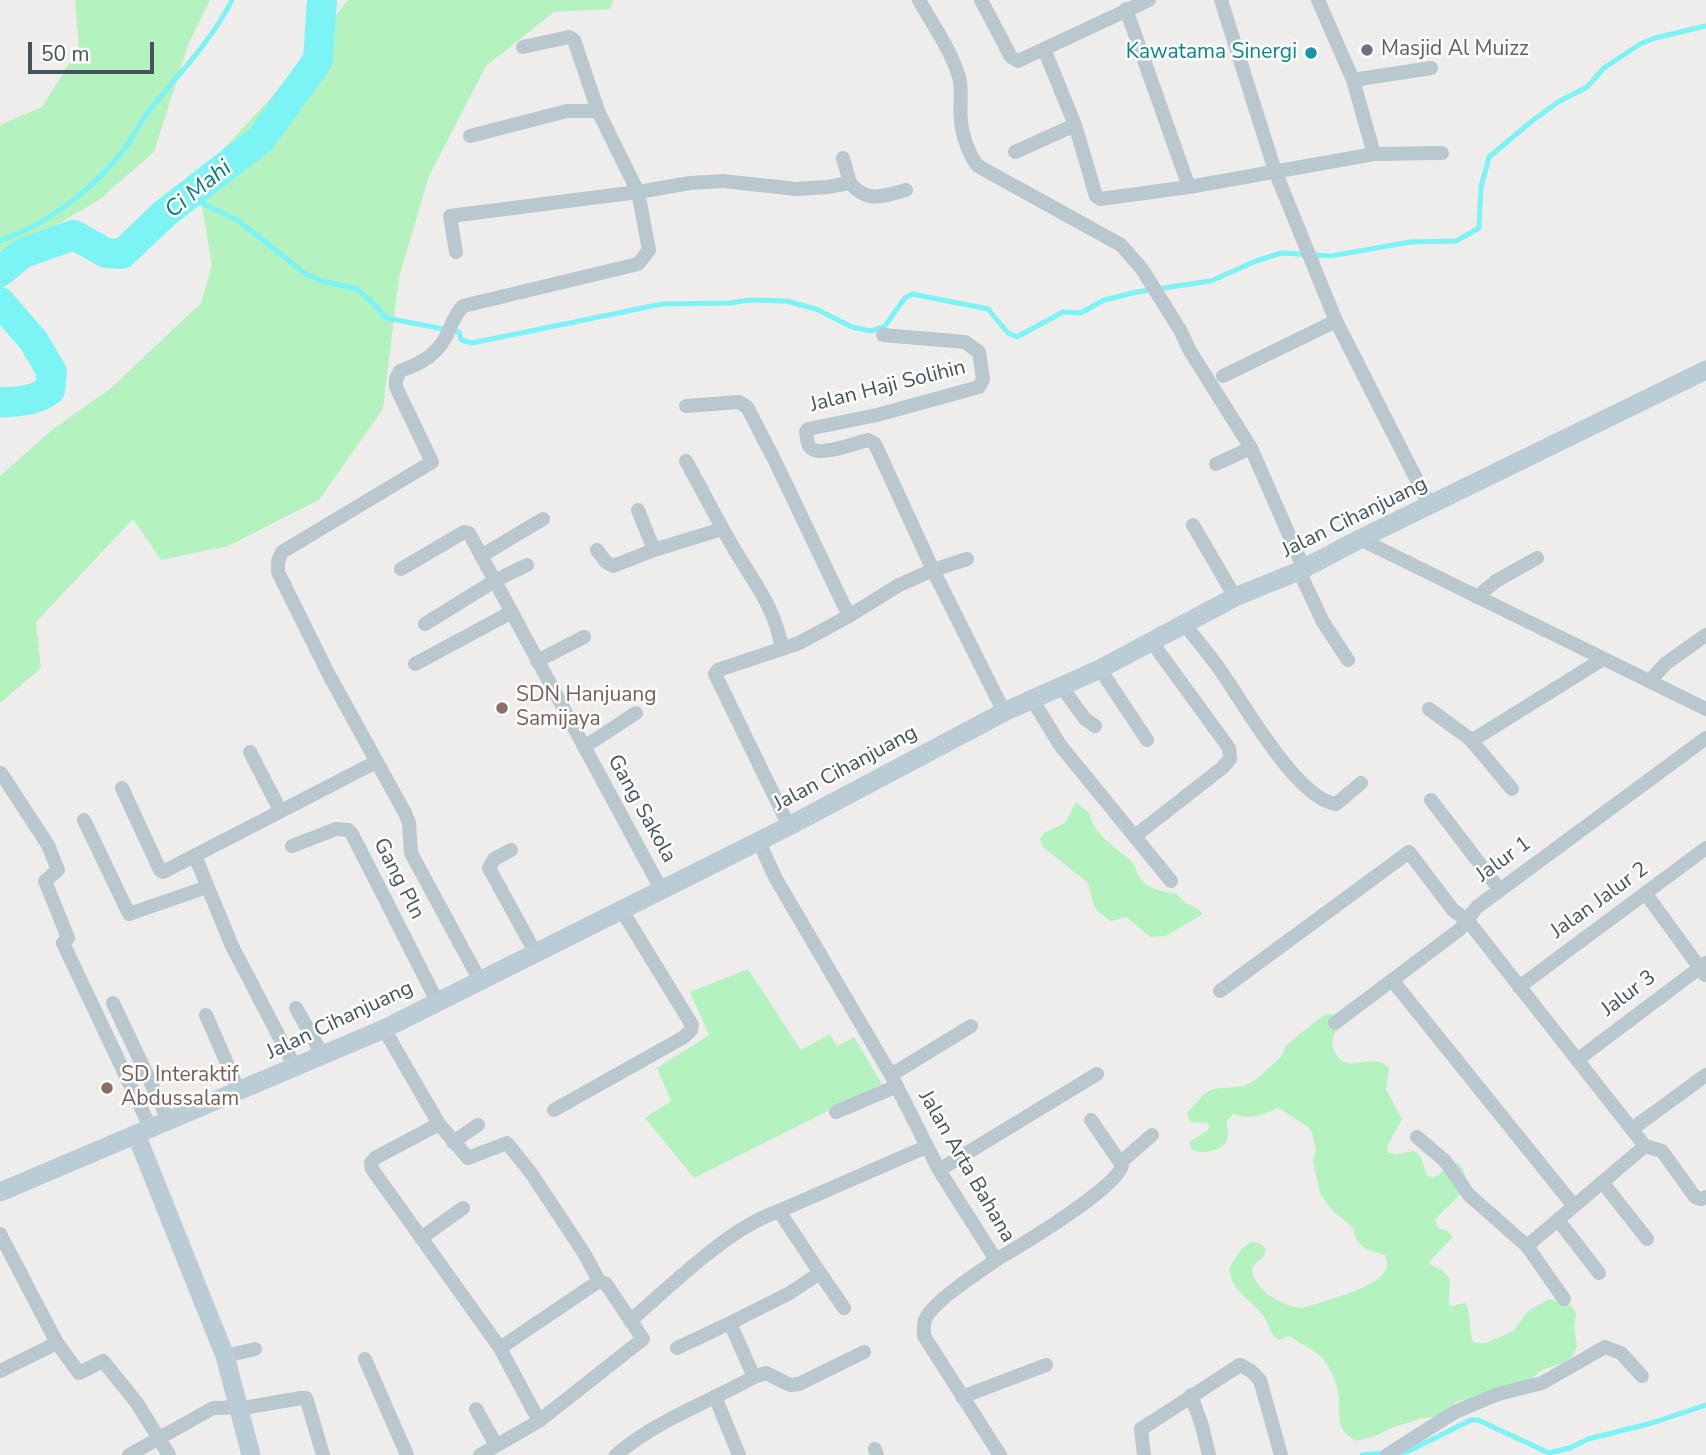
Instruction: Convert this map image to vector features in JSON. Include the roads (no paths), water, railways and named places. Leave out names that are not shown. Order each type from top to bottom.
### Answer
[{"type":"main road","name":"Jalan Cihanjuang","points":[[0,1192],[384,1029],[479,979],[789,826],[1004,712],[1100,669],[1235,597],[1302,570],[1706,370]]},
{"type":"main road","points":[[151,1127],[225,1356],[251,1455]]},
{"type":"street","points":[[919,0],[952,59],[959,78],[962,96],[961,122],[973,160],[978,166],[1121,245],[1142,269],[1251,448],[1323,622],[1348,660]]},
{"type":"street","points":[[981,0],[1014,59],[1018,61],[1149,0]]},
{"type":"street","points":[[1221,0],[1275,171],[1336,321],[1430,506]]},
{"type":"street","points":[[1318,0],[1353,80],[1374,154]]},
{"type":"street","points":[[1126,9],[1189,187]]},
{"type":"street","points":[[479,979],[411,853],[409,823],[405,813],[278,572],[278,561],[282,552],[432,462],[396,387],[396,379],[400,371],[428,358],[440,348],[454,318],[463,306],[638,264],[649,250],[638,192],[598,111],[572,38],[523,47]]},
{"type":"street","points":[[1044,49],[1075,125],[1096,196],[1100,199],[1189,187],[1374,154],[1442,152]]},
{"type":"street","points":[[1353,80],[1431,68]]},
{"type":"street","points":[[470,136],[567,111],[598,111]]},
{"type":"street","points":[[1015,152],[1075,125]]},
{"type":"street","points":[[843,158],[850,183],[856,190],[870,197],[906,190]]},
{"type":"street","points":[[456,252],[450,216],[690,183],[723,181],[796,189],[850,183]]},
{"type":"street","points":[[1223,376],[1336,321]]},
{"type":"street","name":"Jalan Haji Solihin","points":[[883,335],[965,342],[979,352],[984,379],[979,387],[877,415],[808,429],[808,446],[812,450],[826,452],[867,440],[875,444],[933,570],[1004,712]]},
{"type":"street","points":[[686,406],[739,402],[747,407],[849,615]]},
{"type":"street","points":[[1216,464],[1251,448]]},
{"type":"street","points":[[687,461],[722,529],[767,601],[778,626],[782,649]]},
{"type":"street","points":[[638,510],[654,550]]},
{"type":"street","points":[[484,559],[543,519]]},
{"type":"street","points":[[1193,525],[1235,597]]},
{"type":"street","points":[[597,550],[606,562],[613,565],[722,529]]},
{"type":"street","name":"Gang Sakola","points":[[401,569],[464,532],[469,533],[661,889]]},
{"type":"street","points":[[1360,539],[1706,709]]},
{"type":"street","points":[[1477,597],[1496,581],[1537,558]]},
{"type":"street","points":[[789,826],[715,674],[718,670],[799,643],[899,584],[967,559]]},
{"type":"street","points":[[425,624],[496,580],[527,565]]},
{"type":"street","points":[[415,664],[512,612]]},
{"type":"street","points":[[1185,625],[1296,777],[1328,803],[1333,804],[1360,783]]},
{"type":"street","points":[[1650,681],[1665,664],[1706,635]]},
{"type":"street","points":[[537,661],[584,637]]},
{"type":"street","points":[[1135,835],[1230,759],[1229,748],[1151,641]]},
{"type":"street","points":[[1470,739],[1476,738],[1603,659]]},
{"type":"street","points":[[1100,669],[1147,740]]},
{"type":"street","points":[[1061,686],[1085,719],[1095,726]]},
{"type":"street","points":[[1032,699],[1060,746],[1171,881]]},
{"type":"street","points":[[1429,709],[1470,739],[1512,789]]},
{"type":"street","points":[[583,747],[636,713]]},
{"type":"street","name":"Jalur 1","points":[[1335,1023],[1459,930],[1477,906],[1706,738]]},
{"type":"street","points":[[250,752],[280,810]]},
{"type":"street","points":[[122,788],[163,872],[376,762]]},
{"type":"street","points":[[1,773],[48,845],[58,870],[45,881],[68,937],[63,943],[151,1127]]},
{"type":"street","points":[[1431,800],[1500,890]]},
{"type":"street","points":[[84,820],[129,914],[207,887]]},
{"type":"street","name":"Gang Pln","points":[[292,846],[336,829],[348,830],[352,834],[437,1001]]},
{"type":"street","name":"Jalan Arta Bahana","points":[[758,840],[776,879],[894,1080],[926,1147],[996,1259],[930,1311],[923,1322],[924,1336],[1000,1455]]},
{"type":"street","name":"Jalan Jalur 2","points":[[1519,987],[1706,848]]},
{"type":"street","points":[[511,849],[494,859],[489,869],[535,952]]},
{"type":"street","points":[[1220,991],[1409,852],[1453,910],[1468,921],[1644,1146],[1662,1151],[1695,1197],[1706,1197]]},
{"type":"street","points":[[195,856],[232,946],[295,1067]]},
{"type":"street","points":[[1646,894],[1704,969]]},
{"type":"street","points":[[554,1110],[684,1037],[691,1030],[692,1025],[621,909]]},
{"type":"street","name":"Jalur 3","points":[[1577,1059],[1704,969]]},
{"type":"street","points":[[1392,980],[1574,1206]]},
{"type":"street","points":[[113,1003],[151,1127]]},
{"type":"street","points":[[296,1008],[323,1056]]},
{"type":"street","points":[[206,1015],[239,1091]]},
{"type":"street","points":[[836,1112],[894,1080],[971,1026]]},
{"type":"street","points":[[384,1029],[439,1124],[463,1154],[471,1158],[507,1143],[531,1173],[584,1253],[599,1281],[606,1284],[643,1339],[539,1421],[480,1455]]},
{"type":"street","points":[[940,1170],[1097,1074]]},
{"type":"street","points":[[1632,1129],[1706,1075]]},
{"type":"street","points":[[996,1259],[1034,1237],[1120,1174],[1123,1167],[1121,1162],[1091,1120]]},
{"type":"street","points":[[439,1124],[375,1158],[371,1163],[372,1170],[500,1348],[539,1421]]},
{"type":"street","points":[[453,1142],[478,1125]]},
{"type":"street","points":[[1121,1162],[1152,1135]]},
{"type":"street","points":[[1417,1137],[1444,1161],[1469,1195],[1527,1246],[1564,1299]]},
{"type":"street","points":[[1527,1246],[1644,1146]]},
{"type":"street","points":[[630,1321],[690,1269],[753,1222],[926,1147]]},
{"type":"street","points":[[1603,1183],[1647,1239]]},
{"type":"street","points":[[421,1238],[463,1208]]},
{"type":"street","points":[[779,1210],[844,1308]]},
{"type":"street","points":[[1558,1220],[1599,1273]]},
{"type":"street","points":[[0,1234],[57,1343],[79,1373],[103,1361],[137,1403],[169,1455]]},
{"type":"street","points":[[677,1348],[788,1294],[820,1273]]},
{"type":"street","points":[[500,1348],[599,1281]]},
{"type":"street","points":[[730,1324],[754,1377]]},
{"type":"street","points":[[0,1371],[57,1343]]},
{"type":"street","points":[[1387,1455],[1455,1412],[1498,1394],[1542,1383],[1605,1347],[1621,1353],[1642,1376]]},
{"type":"street","points":[[225,1356],[255,1349]]},
{"type":"street","points":[[616,1455],[636,1438],[679,1413],[716,1399],[754,1377],[766,1373],[790,1385],[799,1384],[864,1352]]},
{"type":"street","points":[[365,1359],[407,1455]]},
{"type":"street","points":[[962,1397],[1046,1365]]},
{"type":"street","points":[[1144,1455],[1141,1429],[1240,1365],[1260,1380],[1281,1455]]},
{"type":"street","points":[[1191,1395],[1209,1455]]},
{"type":"street","points":[[129,1455],[205,1411],[306,1398],[323,1455]]},
{"type":"street","points":[[716,1399],[739,1455]]},
{"type":"street","points":[[476,1409],[496,1445]]},
{"type":"waterway","points":[[0,241],[54,214],[102,175],[128,144],[148,112],[204,44],[232,0]]},
{"type":"waterway","name":"Ci Mahi","points":[[0,272],[23,253],[74,235],[106,253],[122,254],[164,214],[261,139],[318,60],[322,0]]},
{"type":"waterway","points":[[187,196],[237,220],[306,274],[322,281],[357,289],[386,318],[459,332],[461,340],[472,343],[662,304],[731,303],[749,300],[786,301],[816,309],[852,327],[871,331],[884,327],[905,298],[912,294],[988,309],[1008,333],[1017,337],[1063,312],[1081,313],[1104,300],[1137,292],[1211,281],[1281,253],[1331,256],[1410,242],[1456,241],[1479,228],[1481,187],[1489,157],[1532,121],[1558,102],[1587,87],[1604,68],[1640,44],[1706,26]]},
{"type":"waterway","name":"Ci Mahi","points":[[0,302],[33,340],[52,372],[50,390],[45,393],[26,400],[0,402]]},
{"type":"waterway","points":[[1399,1452],[1407,1452],[1471,1420],[1478,1420],[1549,1453],[1706,1405]]},
{"type":"waterway","points":[[1362,1455],[1386,1453]]},
{"type":"place","name":"Masjid Al Muizz","points":[[1367,50]]},
{"type":"place","name":"Kawatama Sinergi","points":[[1311,53]]},
{"type":"place","name":"SDN Hanjuang Samijaya","points":[[502,708]]},
{"type":"place","name":"SD Interaktif Abdussalam","points":[[107,1088]]}]
